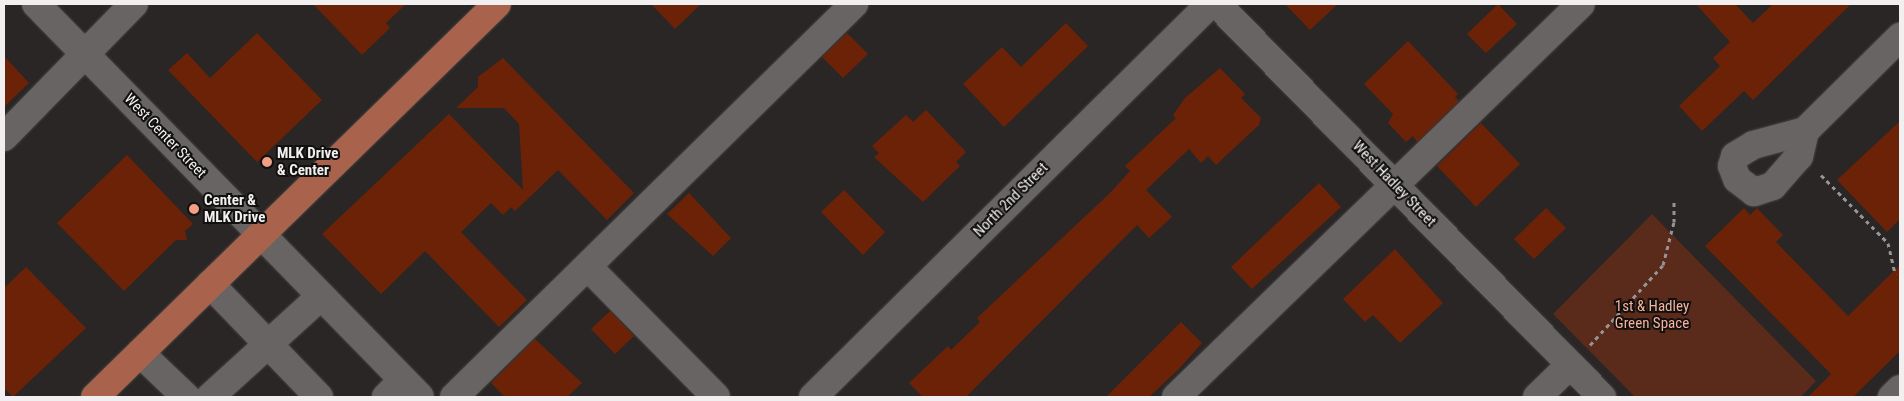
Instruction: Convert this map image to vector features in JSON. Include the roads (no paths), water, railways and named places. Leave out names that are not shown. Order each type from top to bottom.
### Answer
[{"type":"main road","points":[[95,397],[497,4]]},
{"type":"street","name":"West Center Street","points":[[36,4],[321,296],[403,391]]},
{"type":"street","points":[[4,136],[134,4]]},
{"type":"street","points":[[454,397],[854,4]]},
{"type":"street","name":"North 2nd Street","points":[[813,397],[1210,4]]},
{"type":"street","name":"West Hadley Street","points":[[1217,4],[1602,397]]},
{"type":"street","points":[[1176,397],[1581,4]]},
{"type":"street","points":[[1805,131],[1900,37]]},
{"type":"street","points":[[588,267],[716,397]]},
{"type":"street","points":[[210,284],[319,397]]},
{"type":"street","points":[[210,397],[321,296]]},
{"type":"street","points":[[140,353],[186,397]]},
{"type":"street","points":[[1538,397],[1570,365]]},
{"type":"street","points":[[1892,397],[1900,389]]},
{"type":"place","name":"MLK Drive & Center","points":[[267,162]]},
{"type":"place","name":"Center & MLK Drive","points":[[194,209]]},
{"type":"park label","name":"1st & Hadley Green Space","points":[[1652,314]]}]
